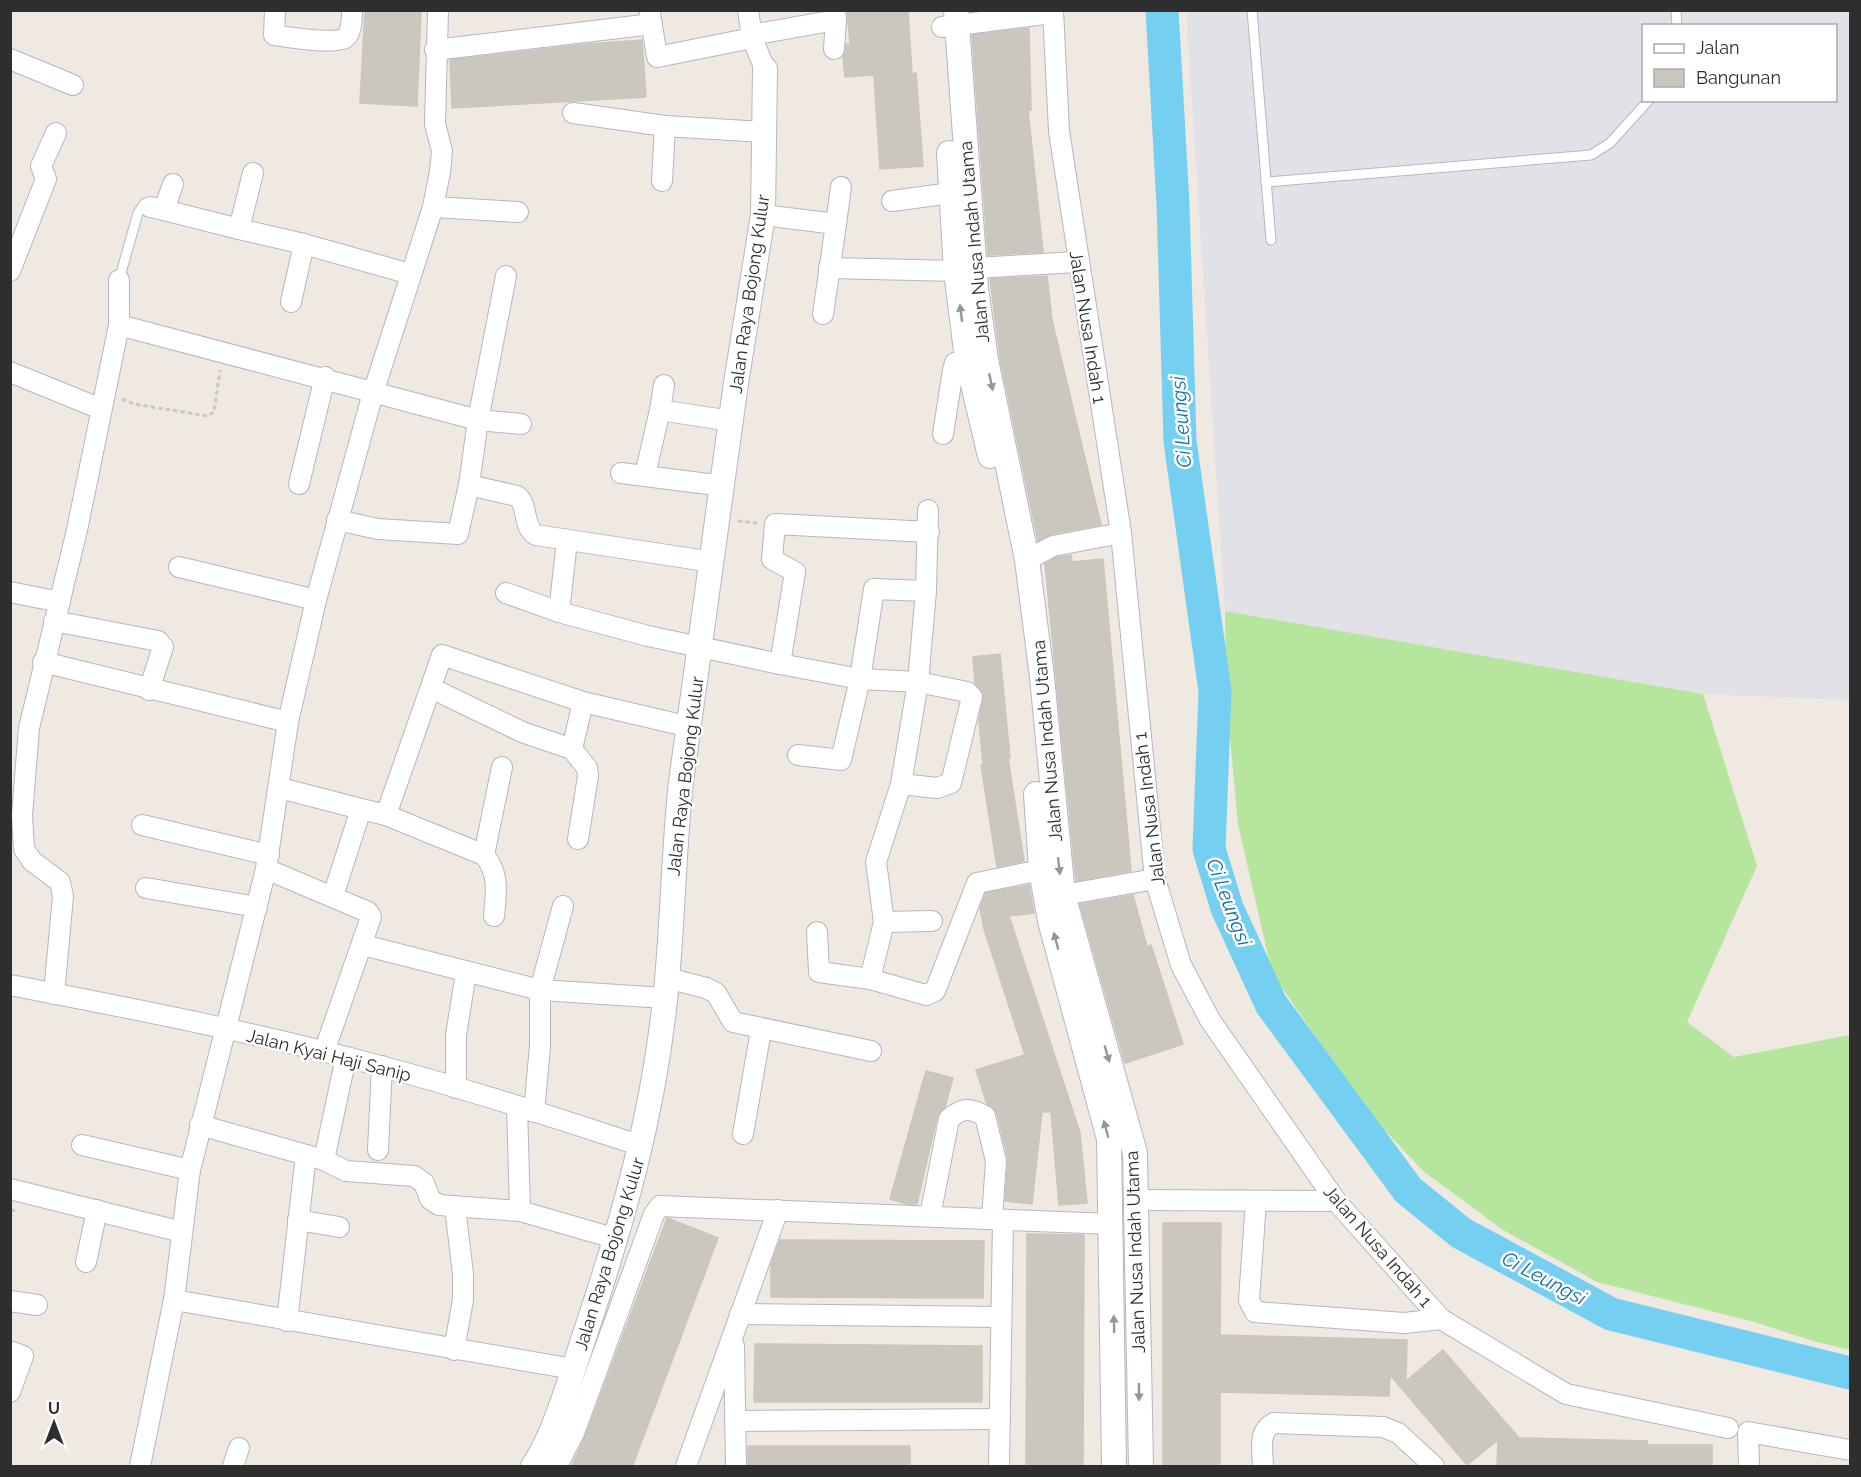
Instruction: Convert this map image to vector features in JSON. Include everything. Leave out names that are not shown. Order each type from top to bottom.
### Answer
[{"type":"street","points":[[275,10],[274,33],[276,36],[342,40],[349,31],[352,10]]},
{"type":"street","points":[[140,1467],[174,1300],[190,1170],[267,862],[280,788],[288,722],[316,600],[373,393],[433,207],[442,151],[435,124],[435,50],[438,10]]},
{"type":"street","points":[[748,10],[752,37],[765,69]]},
{"type":"street","points":[[949,18],[1053,12]]},
{"type":"street","name":"Jalan Nusa Indah 1","points":[[1053,12],[1059,131],[1077,262],[1121,533],[1155,879],[1181,965],[1210,1020],[1336,1201],[1441,1319],[1566,1394],[1728,1428]]},
{"type":"street","points":[[435,50],[651,17],[656,56],[752,37],[835,16],[834,49]]},
{"type":"street","name":"Jalan Nusa Indah Utama","points":[[949,18],[951,193],[1027,560],[1042,677],[1044,798],[1041,870],[1050,921],[1109,1139],[1114,1467]]},
{"type":"street","name":"Jalan Nusa Indah Utama","points":[[949,18],[966,270],[967,359],[1011,557],[1044,798],[1063,895],[1133,1144],[1137,1200],[1141,1467]]},
{"type":"street","points":[[10,59],[73,86]]},
{"type":"street","name":"Jalan Raya Bojong Kulur","points":[[533,1467],[547,1438],[573,1369],[617,1239],[642,1146],[666,988],[674,848],[731,421],[763,214],[765,69]]},
{"type":"street","points":[[573,113],[665,126],[763,132]]},
{"type":"street","points":[[662,181],[665,126]]},
{"type":"street","points":[[10,272],[46,179],[41,166],[56,133]]},
{"type":"street","points":[[238,229],[253,173]]},
{"type":"street","points":[[174,184],[157,208],[304,244],[410,274]]},
{"type":"street","points":[[823,314],[841,187]]},
{"type":"street","points":[[892,201],[951,193]]},
{"type":"street","points":[[433,207],[518,212]]},
{"type":"street","points":[[763,214],[836,225]]},
{"type":"street","points":[[291,302],[304,244]]},
{"type":"street","points":[[829,268],[966,270],[1077,262]]},
{"type":"street","points":[[337,520],[378,529],[458,534],[470,485],[478,420],[506,276]]},
{"type":"street","points":[[54,994],[63,896],[60,882],[32,861],[24,849],[20,728],[43,662],[60,602],[119,325],[119,280]]},
{"type":"street","points":[[119,325],[325,377],[373,393],[478,420],[521,424]]},
{"type":"street","points":[[943,434],[953,369],[955,363],[967,359]]},
{"type":"street","points":[[10,372],[104,401]]},
{"type":"street","points":[[299,484],[325,377]]},
{"type":"street","points":[[645,476],[664,385]]},
{"type":"street","points":[[660,410],[731,421]]},
{"type":"street","points":[[621,473],[723,486]]},
{"type":"street","points":[[470,485],[517,496],[521,499],[532,533],[567,541],[713,562]]},
{"type":"street","points":[[870,979],[884,922],[876,862],[901,784],[918,682],[926,591],[928,510]]},
{"type":"street","points":[[780,664],[795,572],[772,559],[775,524],[928,532]]},
{"type":"street","points":[[1027,560],[1053,546],[1121,533]]},
{"type":"street","points":[[559,612],[567,541]]},
{"type":"street","points":[[179,567],[316,600]]},
{"type":"street","points":[[798,755],[841,760],[860,679],[874,590],[926,591]]},
{"type":"street","points":[[10,592],[60,602]]},
{"type":"street","points":[[506,593],[559,612],[648,636],[860,679],[918,682],[967,692],[972,697],[951,783],[937,788],[901,784]]},
{"type":"street","points":[[54,621],[158,641],[163,647],[149,690]]},
{"type":"street","points":[[386,815],[432,688],[439,657],[447,654],[583,702],[690,727]]},
{"type":"street","points":[[43,662],[149,690],[288,722]]},
{"type":"street","points":[[432,688],[522,732],[572,749],[587,768],[588,776],[578,839]]},
{"type":"street","points":[[572,749],[583,702]]},
{"type":"street","points":[[484,855],[502,767]]},
{"type":"street","points":[[280,788],[386,815],[484,855],[493,866],[496,875],[494,916]]},
{"type":"street","points":[[333,896],[361,809]]},
{"type":"street","points":[[142,825],[267,862],[370,914],[371,921],[324,1052]]},
{"type":"street","points":[[817,933],[819,972],[870,979],[926,995],[935,991],[977,884],[1041,870]]},
{"type":"street","points":[[1063,895],[1155,879]]},
{"type":"street","points":[[146,888],[257,907]]},
{"type":"street","points":[[520,1211],[525,1109],[540,1046],[540,990],[563,906]]},
{"type":"street","points":[[884,922],[932,921]]},
{"type":"street","points":[[363,945],[540,990],[706,988],[716,993],[734,1022],[760,1030],[871,1051]]},
{"type":"street","points":[[456,1088],[456,1035],[466,973]]},
{"type":"street","name":"Jalan Kyai Haji Sanip","points":[[10,985],[226,1029],[382,1066],[642,1146]]},
{"type":"street","points":[[743,1134],[760,1030]]},
{"type":"street","points":[[287,1321],[298,1220],[346,1057]]},
{"type":"street","points":[[378,1150],[382,1066]]},
{"type":"street","points":[[930,1216],[949,1119],[960,1109],[972,1109],[985,1116],[996,1161],[1001,1317],[999,1467]]},
{"type":"street","points":[[200,1125],[315,1157],[346,1171],[414,1176],[424,1183],[433,1203],[455,1207],[520,1211],[617,1239]]},
{"type":"street","points":[[82,1145],[190,1170]]},
{"type":"street","points":[[10,1189],[182,1232]]},
{"type":"street","points":[[1137,1200],[1336,1201]]},
{"type":"street","points":[[1256,1202],[1249,1300],[1256,1312],[1404,1323],[1441,1319]]},
{"type":"street","points":[[557,1467],[574,1433],[657,1208],[664,1205],[1112,1224]]},
{"type":"street","points":[[454,1350],[462,1300],[463,1274],[455,1207]]},
{"type":"street","points":[[86,1262],[97,1210]]},
{"type":"street","points":[[686,1467],[778,1210]]},
{"type":"street","points":[[298,1220],[339,1227]]},
{"type":"street","points":[[10,1300],[37,1305]]},
{"type":"street","points":[[174,1300],[573,1369]]},
{"type":"street","points":[[737,1323],[1001,1317]]},
{"type":"street","points":[[736,1467],[737,1323]]},
{"type":"street","points":[[10,1351],[23,1356],[10,1392]]},
{"type":"street","points":[[735,1421],[1000,1419]]},
{"type":"street","points":[[1263,1467],[1262,1436],[1265,1429],[1274,1423],[1383,1427],[1398,1433],[1434,1467]]},
{"type":"street","points":[[1749,1467],[1748,1432],[1847,1455]]},
{"type":"lane","points":[[1252,10],[1270,240]]},
{"type":"lane","points":[[1266,182],[1592,155],[1610,143],[1646,102]]},
{"type":"lane","points":[[119,280],[138,213],[144,204],[157,208]]},
{"type":"path","points":[[104,401],[208,416],[214,412],[218,400],[222,352]]},
{"type":"path","points":[[718,519],[775,524]]},
{"type":"shaded area","points":[[1186,11],[1850,11],[1850,700],[1703,694],[1225,611]]},
{"type":"green space","points":[[1225,611],[1703,694],[1757,866],[1687,1022],[1734,1057],[1850,1035],[1850,1350],[1754,1322],[1597,1282],[1503,1230],[1423,1171],[1366,1110],[1272,973],[1238,824],[1226,695]]},
{"type":"building","points":[[365,10],[421,10],[417,106],[360,103]]},
{"type":"building","points":[[847,10],[908,10],[912,74],[916,73],[923,166],[880,169],[874,75],[845,77],[843,56],[846,44],[850,44]]},
{"type":"building","points":[[1029,28],[1031,110],[1028,110],[1043,252],[988,255],[972,35]]},
{"type":"building","points":[[642,40],[646,97],[452,108],[450,60]]},
{"type":"building","points":[[1047,276],[1052,320],[1101,525],[1051,534],[1038,541],[1000,358],[990,279]]},
{"type":"building","points":[[1071,555],[1072,562],[1103,559],[1131,871],[1076,881],[1045,564],[1057,557]]},
{"type":"building","points":[[1000,654],[1010,758],[1008,758],[1024,861],[997,867],[981,765],[983,765],[979,720],[984,694],[975,683],[973,657]]},
{"type":"building","points":[[1029,885],[1034,913],[1009,916],[1080,1133],[1087,1203],[1059,1205],[1051,1112],[1042,1112],[1032,1204],[1005,1201],[1008,1158],[997,1113],[987,1104],[976,1070],[1025,1055],[984,929],[980,908],[986,893]]},
{"type":"building","points":[[1133,895],[1147,947],[1151,945],[1183,1044],[1125,1063],[1080,904]]},
{"type":"building","points":[[926,1071],[953,1078],[945,1107],[937,1117],[917,1204],[907,1204],[890,1199]]},
{"type":"building","points":[[667,1218],[718,1238],[634,1462],[632,1467],[571,1467],[585,1437]]},
{"type":"building","points":[[1163,1223],[1221,1223],[1220,1335],[1407,1340],[1406,1381],[1443,1350],[1519,1438],[1647,1441],[1647,1445],[1712,1445],[1712,1467],[1497,1467],[1498,1440],[1467,1465],[1390,1375],[1389,1396],[1220,1392],[1220,1466],[1163,1465]]},
{"type":"building","points":[[1027,1234],[1084,1235],[1083,1467],[1026,1467]]},
{"type":"building","points":[[780,1240],[984,1241],[983,1298],[771,1297],[771,1264]]},
{"type":"building","points":[[755,1344],[982,1346],[982,1402],[754,1402]]},
{"type":"building","points":[[748,1446],[910,1446],[910,1467],[748,1467]]},
{"type":"waterway","name":"Ci Leungsi","points":[[1162,10],[1173,204],[1180,441],[1215,691],[1209,849],[1227,908],[1271,1004],[1408,1190],[1461,1233],[1611,1314],[1850,1373]]}]
